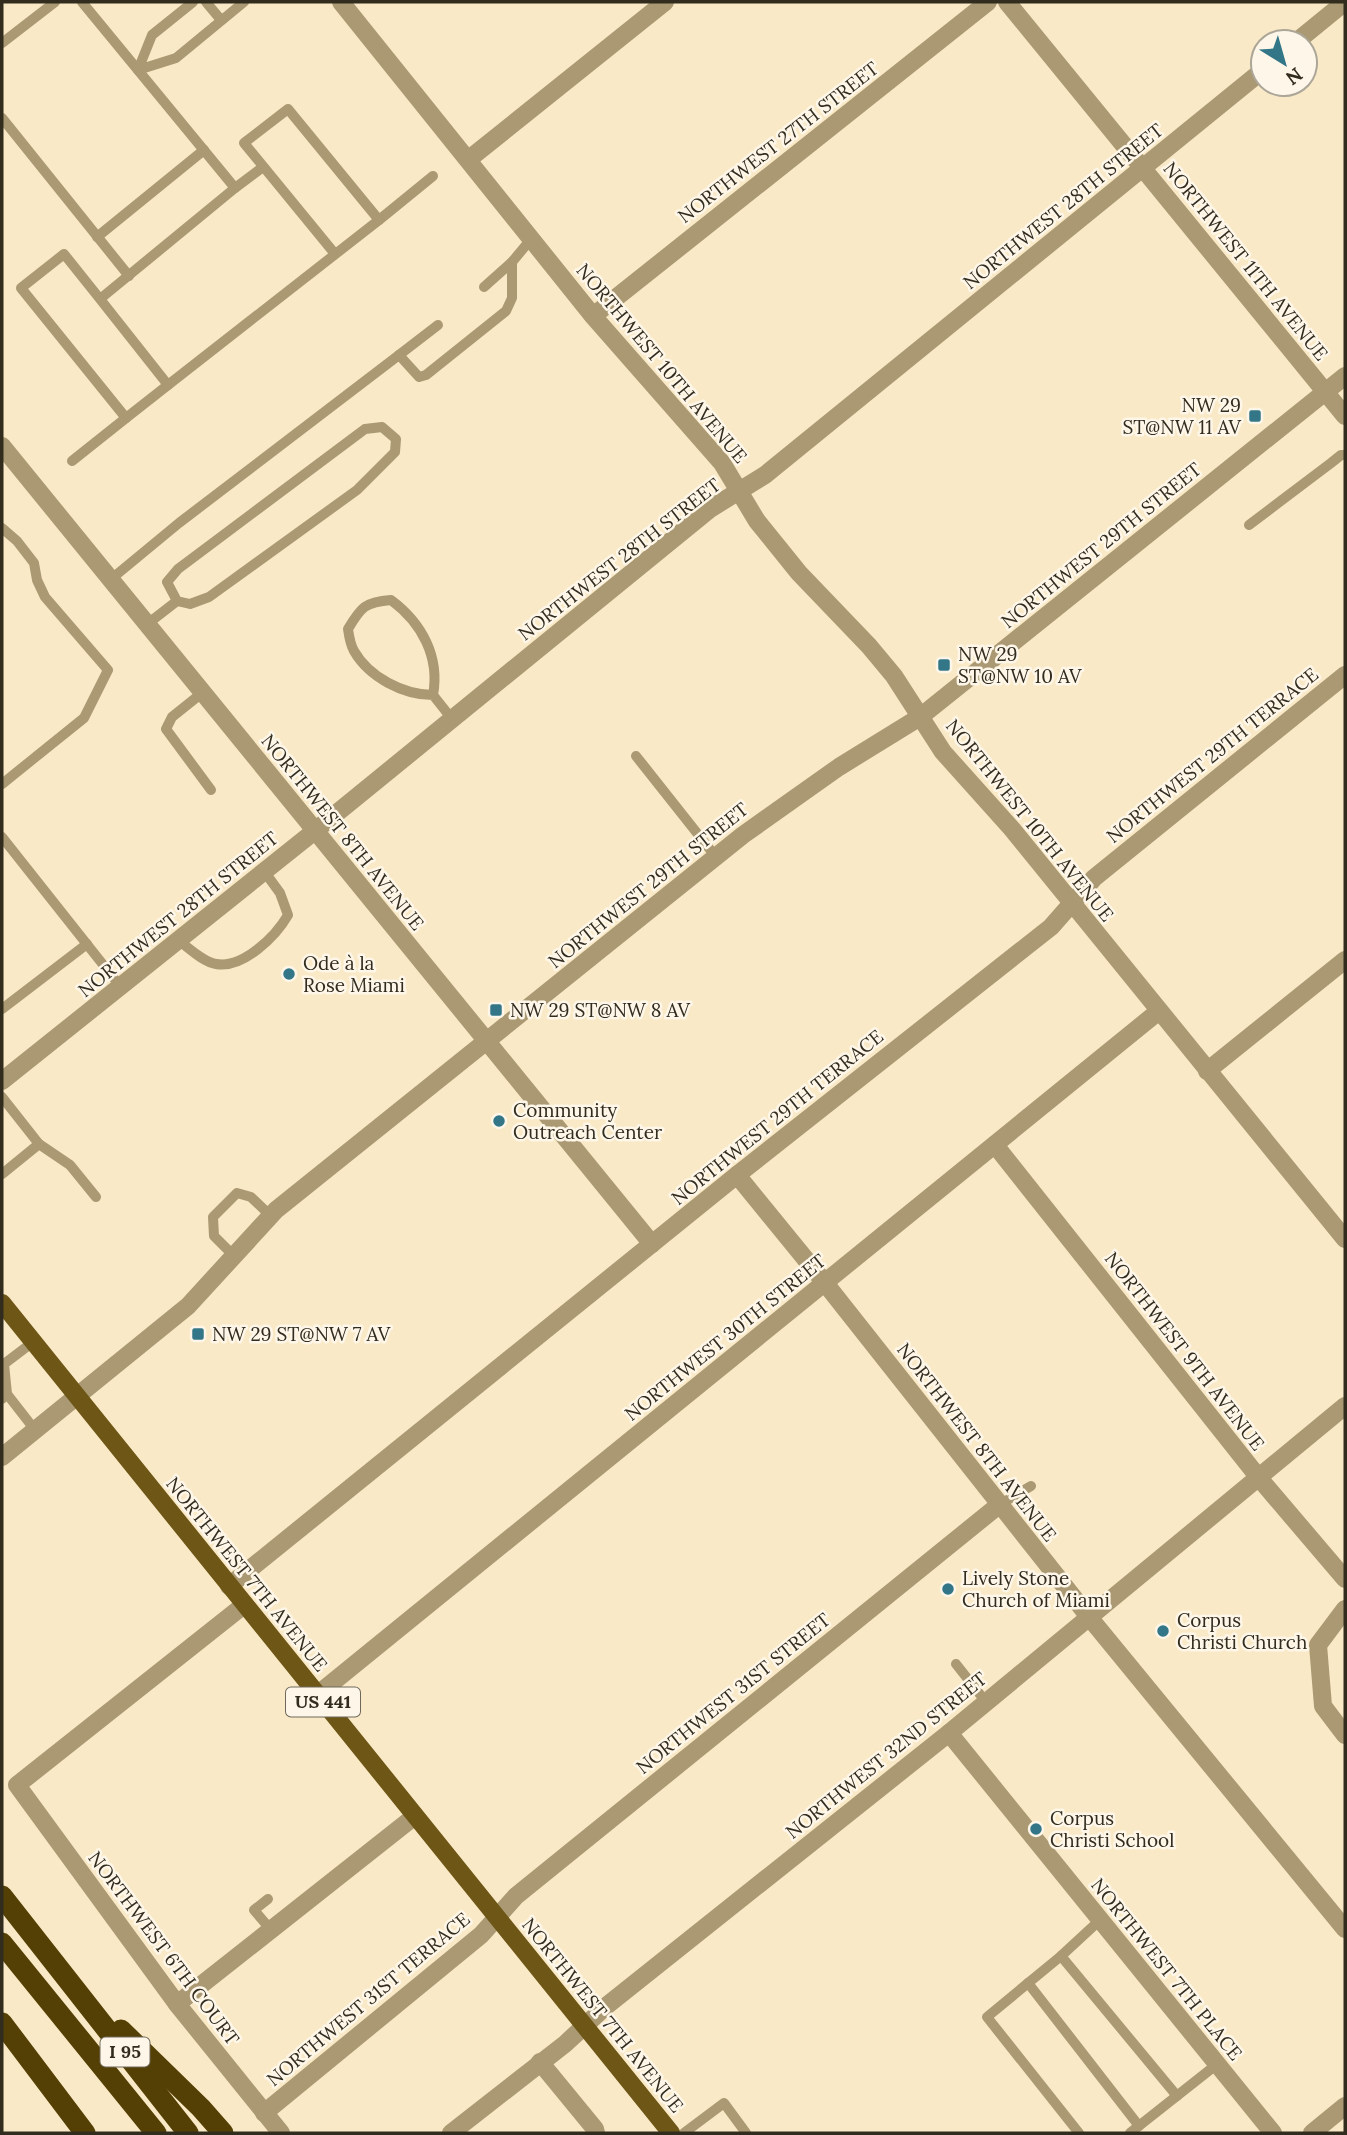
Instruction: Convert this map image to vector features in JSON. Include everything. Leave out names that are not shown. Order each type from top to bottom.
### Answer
[{"type":"highway","name":"I 95","points":[[2,1896],[188,2133]]},
{"type":"highway","points":[[2,1943],[156,2133]]},
{"type":"highway","points":[[63,1972],[223,2133]]},
{"type":"highway","points":[[2,2023],[85,2133]]},
{"type":"main road","name":"NORTHWEST 7TH AVENUE","points":[[2,1303],[671,2133]]},
{"type":"street","name":"NORTHWEST 10TH AVENUE","points":[[343,2],[593,316],[722,463],[757,521],[799,573],[894,676],[943,752],[1012,829],[1207,1071],[1344,1235]]},
{"type":"street","points":[[469,159],[665,2]]},
{"type":"street","name":"NORTHWEST 27TH STREET","points":[[593,316],[988,2]]},
{"type":"street","name":"NORTHWEST 11TH AVENUE","points":[[1007,2],[1345,416]]},
{"type":"street","points":[[1313,28],[1345,2]]},
{"type":"street","name":"NORTHWEST 28TH STREET","points":[[2,1081],[710,509],[765,475],[1249,82]]},
{"type":"street","name":"NORTHWEST 29TH STREET","points":[[2,1457],[188,1306],[271,1216],[486,1041],[788,801],[920,717],[1345,376]]},
{"type":"street","name":"NORTHWEST 8TH AVENUE","points":[[2,446],[652,1244]]},
{"type":"street","name":"NORTHWEST 29TH TERRACE","points":[[229,1586],[737,1175],[1051,927],[1094,878],[1345,675]]},
{"type":"street","points":[[1207,1071],[1345,960]]},
{"type":"street","name":"NORTHWEST 30TH STREET","points":[[317,1695],[1159,1011]]},
{"type":"street","name":"NORTHWEST 9TH AVENUE","points":[[995,1145],[1259,1478],[1345,1579]]},
{"type":"street","name":"NORTHWEST 8TH AVENUE","points":[[737,1175],[1089,1617],[1345,1928]]},
{"type":"street","name":"NORTHWEST 32ND STREET","points":[[451,2133],[626,1989],[949,1733],[1345,1406]]},
{"type":"street","name":"NORTHWEST 31ST STREET","points":[[497,1917],[516,1896],[999,1505]]},
{"type":"street","name":"NORTHWEST 6TH COURT","points":[[244,1605],[17,1785],[177,2004],[281,2133]]},
{"type":"street","points":[[1345,1609],[1318,1645],[1323,1706],[1345,1735]]},
{"type":"street","name":"NORTHWEST 7TH PLACE","points":[[949,1733],[1100,1920],[1210,2070],[1273,2133]]},
{"type":"street","points":[[177,2004],[415,1816]]},
{"type":"street","name":"NORTHWEST 31ST TERRACE","points":[[264,2113],[481,1935],[497,1917]]},
{"type":"street","points":[[540,2062],[596,2133]]},
{"type":"street","points":[[1312,2133],[1345,2106]]},
{"type":"lane","points":[[2,43],[55,2]]},
{"type":"lane","points":[[82,2],[235,188]]},
{"type":"lane","points":[[138,70],[152,35],[193,2]]},
{"type":"lane","points":[[206,2],[221,20]]},
{"type":"lane","points":[[138,70],[176,58],[244,2]]},
{"type":"lane","points":[[335,254],[244,143],[288,108],[379,220]]},
{"type":"lane","points":[[2,118],[129,276]]},
{"type":"lane","points":[[97,237],[204,150]]},
{"type":"lane","points":[[100,299],[263,167]]},
{"type":"lane","points":[[72,461],[433,176]]},
{"type":"lane","points":[[484,287],[513,262],[532,238]]},
{"type":"lane","points":[[125,418],[21,288],[64,254],[168,385]]},
{"type":"lane","points":[[399,355],[417,375],[424,377],[500,315],[512,298],[513,262]]},
{"type":"lane","points":[[110,580],[178,523],[438,325]]},
{"type":"lane","points":[[382,427],[396,439],[395,452],[357,490],[209,597],[190,604],[177,601],[167,582],[178,569],[347,442],[365,429],[382,427]]},
{"type":"lane","points":[[1249,525],[1342,455],[1345,456]]},
{"type":"lane","points":[[2,528],[17,541],[34,563],[37,580],[45,597],[108,670],[84,719],[2,784]]},
{"type":"lane","points":[[433,695],[418,695],[394,686],[366,667],[352,648],[348,629],[360,610],[372,602],[391,600],[408,613],[424,635],[433,656],[433,695],[452,719]]},
{"type":"lane","points":[[146,625],[177,601]]},
{"type":"lane","points":[[202,693],[172,717],[166,729],[211,790]]},
{"type":"lane","points":[[636,756],[716,857]]},
{"type":"lane","points":[[2,837],[120,986]]},
{"type":"lane","points":[[178,940],[217,964],[236,962],[254,951],[279,931],[288,915],[280,893],[264,872]]},
{"type":"lane","points":[[2,1009],[87,944]]},
{"type":"lane","points":[[2,1097],[39,1144],[70,1165],[96,1197]]},
{"type":"lane","points":[[2,1174],[39,1144]]},
{"type":"lane","points":[[234,1256],[214,1236],[213,1217],[237,1193],[251,1197],[271,1216]]},
{"type":"lane","points":[[33,1342],[3,1363],[4,1396],[35,1430]]},
{"type":"lane","points":[[999,1505],[1031,1486]]},
{"type":"lane","points":[[956,1664],[986,1702]]},
{"type":"lane","points":[[268,1899],[254,1910],[271,1930]]},
{"type":"lane","points":[[1079,2133],[987,2017],[1100,1920]]},
{"type":"lane","points":[[1061,1956],[1177,2096]]},
{"type":"lane","points":[[1028,1983],[1135,2130],[1210,2070]]},
{"type":"lane","points":[[684,2133],[724,2103],[746,2133]]},
{"type":"place","name":"NW 29 ST@NW 11 AV","points":[[1255,416]]},
{"type":"place","name":"NW 29 ST@NW 10 AV","points":[[944,665]]},
{"type":"place","name":"Ode à la Rose Miami","points":[[289,974]]},
{"type":"place","name":"NW 29 ST@NW 8 AV","points":[[496,1010]]},
{"type":"place","name":"Community Outreach Center","points":[[499,1121]]},
{"type":"place","name":"NW 29 ST@NW 7 AV","points":[[198,1334]]},
{"type":"place","name":"Lively Stone Church of Miami","points":[[948,1589]]},
{"type":"place","name":"Corpus Christi Church","points":[[1163,1631]]},
{"type":"place","name":"Corpus Christi School","points":[[1036,1829]]}]
